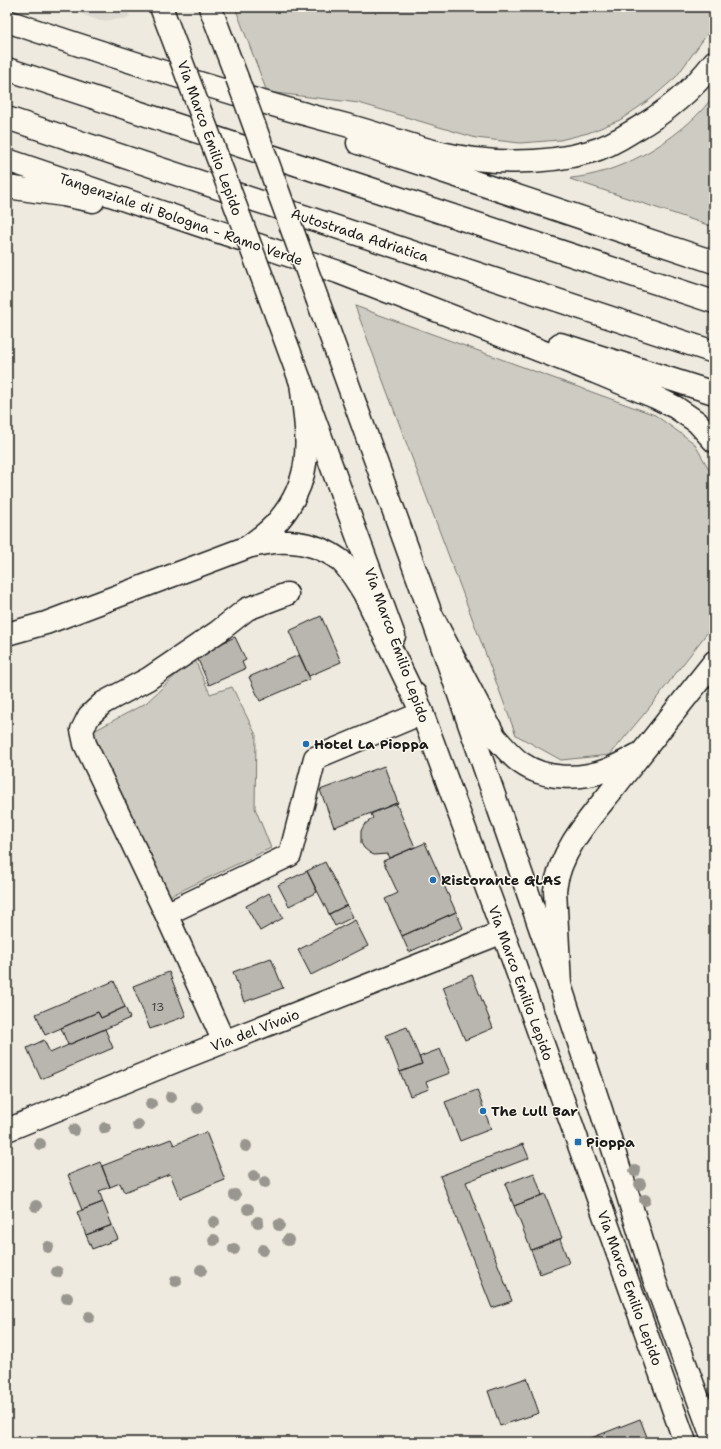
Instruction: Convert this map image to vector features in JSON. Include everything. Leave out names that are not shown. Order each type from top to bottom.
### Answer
[{"type":"main road","name":"Via Marco Emilio Lepido","points":[[161,7],[301,382],[503,932],[685,1442]]},
{"type":"main road","name":"Via Marco Emilio Lepido","points":[[210,7],[431,614],[560,985],[653,1276],[714,1442]]},
{"type":"main road","points":[[7,14],[115,57]]},
{"type":"main road","points":[[7,21],[115,57],[280,108],[366,130],[440,153],[469,158],[506,161],[538,160],[572,156],[611,145],[664,112],[706,74],[714,62]]},
{"type":"main road","points":[[7,69],[714,302]]},
{"type":"main road","points":[[280,108],[361,144],[714,262]]},
{"type":"main road","name":"Autostrada Adriatica","points":[[7,118],[714,352]]},
{"type":"main road","name":"Tangenziale di Bologna - Ramo Verde","points":[[7,160],[356,278]]},
{"type":"main road","points":[[7,187],[70,196],[199,225]]},
{"type":"main road","points":[[356,278],[714,393]]},
{"type":"main road","points":[[356,278],[655,397],[675,407],[696,422],[714,441]]},
{"type":"main road","points":[[248,547],[279,520],[300,488],[307,459],[307,428],[301,382]]},
{"type":"main road","points":[[7,634],[46,623],[262,543],[297,542],[317,547],[340,561],[353,575],[364,593],[422,713],[315,758],[290,855],[166,914]]},
{"type":"main road","points":[[224,1042],[166,914],[85,744],[82,730],[89,716],[103,703],[148,679],[219,631],[248,609],[287,594]]},
{"type":"main road","points":[[431,614],[495,737],[508,753],[521,764],[546,775],[566,777],[607,770],[642,752]]},
{"type":"main road","points":[[560,985],[555,906],[557,876],[562,861],[585,825],[714,662]]},
{"type":"main road","name":"Via del Vivaio","points":[[7,1130],[224,1042],[503,932]]},
{"type":"shaded area","points":[[62,7],[126,7],[130,18],[100,21]]},
{"type":"shaded area","points":[[235,7],[714,7],[714,23],[676,77],[652,98],[620,120],[588,133],[560,140],[520,143],[476,138],[359,103],[267,92]]},
{"type":"shaded area","points":[[714,94],[714,227],[570,179],[606,171],[641,156],[658,146],[688,123],[703,109]]},
{"type":"shaded area","points":[[355,306],[655,415],[694,443],[714,478],[714,624],[649,708],[610,755],[561,760],[516,735]]},
{"type":"shaded area","points":[[194,658],[210,694],[232,687],[256,735],[255,808],[271,848],[170,896],[92,732],[146,703]]},
{"type":"building","points":[[321,616],[341,662],[309,676],[289,631]]},
{"type":"building","points":[[235,637],[246,660],[242,662],[245,669],[209,685],[196,655]]},
{"type":"building","points":[[299,655],[310,679],[260,701],[249,677]]},
{"type":"building","points":[[384,766],[398,803],[334,827],[320,790]]},
{"type":"building","points":[[396,803],[415,847],[389,858],[387,854],[374,855],[364,848],[361,843],[361,831],[364,825],[373,818],[371,814]]},
{"type":"building","points":[[425,843],[456,912],[402,936],[385,899],[398,893],[383,861]]},
{"type":"building","points":[[325,862],[347,905],[329,914],[307,871]]},
{"type":"building","points":[[307,871],[317,892],[289,906],[278,885]]},
{"type":"building","points":[[269,893],[283,918],[260,931],[246,906]]},
{"type":"building","points":[[347,905],[353,917],[335,926],[329,914]]},
{"type":"building","points":[[456,912],[463,928],[409,952],[402,936]]},
{"type":"building","points":[[355,920],[368,946],[311,975],[298,950]]},
{"type":"building","points":[[271,958],[283,988],[244,1002],[233,972]]},
{"type":"building","points":[[169,972],[186,1016],[150,1029],[133,986]]},
{"type":"building","points":[[472,975],[493,1028],[465,1040],[443,987]]},
{"type":"building","points":[[114,981],[125,1007],[101,1018],[98,1012],[45,1035],[36,1014]]},
{"type":"building","points":[[125,1007],[130,1018],[68,1045],[61,1028],[98,1012],[101,1018]]},
{"type":"building","points":[[407,1027],[422,1064],[400,1072],[386,1035]]},
{"type":"building","points":[[105,1029],[113,1048],[41,1079],[27,1048],[44,1040],[50,1053]]},
{"type":"building","points":[[440,1049],[450,1073],[426,1082],[429,1089],[410,1096],[400,1072],[422,1064],[419,1057]]},
{"type":"building","points":[[477,1090],[491,1129],[460,1141],[445,1102]]},
{"type":"building","points":[[206,1132],[225,1180],[180,1198],[170,1174],[124,1192],[120,1183],[110,1187],[102,1166],[171,1139],[174,1145]]},
{"type":"building","points":[[523,1144],[529,1158],[466,1182],[512,1301],[492,1308],[440,1176]]},
{"type":"building","points":[[100,1162],[110,1187],[99,1191],[103,1202],[82,1210],[68,1175]]},
{"type":"building","points":[[534,1173],[542,1195],[514,1206],[505,1184]]},
{"type":"building","points":[[545,1194],[562,1238],[531,1250],[514,1206]]},
{"type":"building","points":[[103,1202],[112,1225],[86,1235],[77,1212]]},
{"type":"building","points":[[112,1225],[118,1239],[92,1249],[86,1235]]},
{"type":"building","points":[[560,1239],[569,1263],[540,1274],[531,1250]]},
{"type":"building","points":[[527,1378],[539,1413],[500,1426],[488,1391]]},
{"type":"building","points":[[640,1419],[649,1442],[587,1442],[586,1440]]},
{"type":"place","name":"Hotel La Pioppa","points":[[306,744]]},
{"type":"place","name":"Ristorante GLAS","points":[[433,880]]},
{"type":"place","name":"The Lull Bar","points":[[483,1111]]},
{"type":"place","name":"Pioppa","points":[[578,1142]]}]
